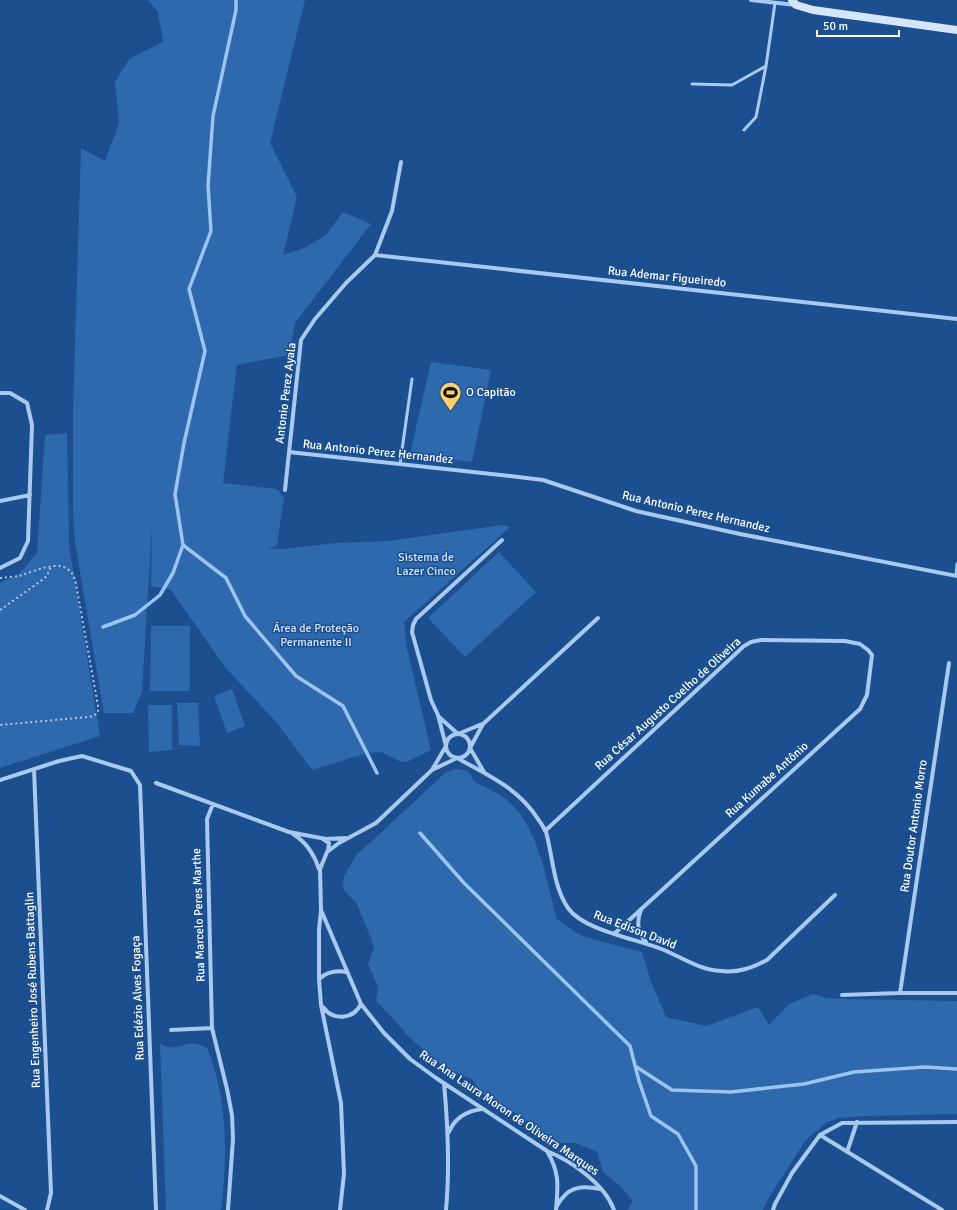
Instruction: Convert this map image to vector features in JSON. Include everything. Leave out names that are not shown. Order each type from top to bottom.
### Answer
[{"type":"main road","points":[[794,3],[813,10],[957,30]]},
{"type":"street","points":[[751,0],[775,3],[794,3]]},
{"type":"street","name":"Antonio Perez Ayala","points":[[285,490],[301,340],[315,319],[346,283],[375,255],[392,211],[401,162]]},
{"type":"street","name":"Rua Ademar Figueiredo","points":[[375,255],[957,319]]},
{"type":"street","points":[[0,393],[10,393],[27,403],[32,425],[28,541],[20,558],[0,568]]},
{"type":"street","name":"Rua Antonio Perez Hernandez","points":[[289,452],[543,480],[636,511],[740,534],[956,576]]},
{"type":"street","points":[[0,501],[30,495]]},
{"type":"street","points":[[457,758],[448,754],[438,715],[429,692],[412,632],[413,625],[416,619],[502,540]]},
{"type":"street","points":[[432,770],[457,758],[466,756],[483,724],[598,618]]},
{"type":"street","name":"Rua César Augusto Coelho de Oliveira","points":[[545,831],[744,646],[751,642],[761,640],[845,641],[860,644],[868,650]]},
{"type":"street","name":"Rua Kumabe Antônio","points":[[614,934],[860,710],[867,695],[872,659],[872,655],[868,650]]},
{"type":"street","name":"Rua Doutor Antonio Morro","points":[[900,993],[948,663]]},
{"type":"street","points":[[438,715],[458,734],[462,734],[468,739],[470,748],[484,773]]},
{"type":"street","points":[[327,852],[339,843],[376,823],[432,770],[451,736],[483,724]]},
{"type":"street","name":"Rua Edézio Alves Fogaça","points":[[34,769],[82,756],[131,772],[140,785],[156,1210]]},
{"type":"street","name":"Rua Edison David","points":[[457,758],[513,790],[532,810],[545,831],[556,880],[561,895],[568,908],[580,919],[614,934],[647,944],[707,969],[733,972],[756,966],[767,960],[835,894]]},
{"type":"street","points":[[0,780],[34,769]]},
{"type":"street","name":"Rua Engenheiro José Rubens Battaglin","points":[[34,769],[51,1193],[47,1210]]},
{"type":"street","points":[[156,783],[289,832],[323,839],[341,840],[351,837]]},
{"type":"street","name":"Rua Marcelo Peres Marthe","points":[[213,804],[207,819],[212,1028],[228,1089],[232,1115],[233,1146],[228,1210]]},
{"type":"street","points":[[289,832],[300,839],[309,848],[320,869],[321,910],[319,930],[319,979],[321,1005],[342,1103],[344,1174],[340,1210]]},
{"type":"street","points":[[320,869],[329,843],[323,839]]},
{"type":"street","points":[[642,908],[639,915],[638,925],[640,936],[647,944]]},
{"type":"street","name":"Rua Ana Laura Moron de Oliveira Marques","points":[[321,910],[346,972],[361,1004],[384,1033],[410,1059],[444,1083],[482,1109],[591,1178],[612,1204],[614,1210]]},
{"type":"street","points":[[319,979],[323,975],[333,971],[346,972]]},
{"type":"street","points":[[842,995],[957,993]]},
{"type":"street","points":[[321,1005],[327,1012],[337,1017],[351,1015],[357,1012],[361,1004]]},
{"type":"street","points":[[171,1030],[212,1028]]},
{"type":"street","points":[[444,1083],[448,1134],[449,1180],[446,1210]]},
{"type":"street","points":[[448,1134],[453,1124],[462,1115],[473,1110],[482,1109]]},
{"type":"street","points":[[773,1210],[792,1173],[820,1135],[842,1122],[957,1122]]},
{"type":"street","points":[[847,1152],[857,1122]]},
{"type":"street","points":[[820,1135],[942,1210]]},
{"type":"street","points":[[547,1151],[554,1162],[557,1172],[558,1184],[556,1209]]},
{"type":"street","points":[[556,1209],[565,1194],[573,1189],[589,1186],[600,1189]]},
{"type":"street","points":[[0,1196],[25,1210]]},
{"type":"lane","points":[[744,130],[756,117],[766,66],[775,3]]},
{"type":"lane","points":[[692,84],[732,85],[766,66]]},
{"type":"lane","points":[[400,464],[412,379]]},
{"type":"lane","points":[[956,576],[957,564]]},
{"type":"path","points":[[0,578],[17,576],[51,566],[60,566],[67,568],[72,572],[75,578],[98,706],[98,712],[94,716],[0,725]]},
{"type":"path","points":[[0,610],[47,576],[51,566]]},
{"type":"green space","points":[[148,0],[305,0],[270,143],[297,197],[283,255],[302,249],[326,235],[343,212],[371,224],[295,323],[289,355],[237,365],[223,483],[277,489],[284,498],[277,545],[268,549],[284,549],[335,543],[388,541],[502,525],[510,527],[404,622],[407,649],[431,750],[407,762],[401,762],[381,752],[367,753],[312,770],[276,722],[225,667],[171,590],[151,586],[152,526],[142,692],[133,713],[104,713],[75,542],[73,514],[73,411],[81,148],[105,161],[119,123],[115,82],[129,59],[163,42],[158,12]]},
{"type":"green space","name":"O Capitão","points":[[431,362],[491,370],[472,462],[410,454]]},
{"type":"green space","points":[[67,433],[69,545],[100,736],[0,768],[0,583],[19,574],[37,553],[45,435]]},
{"type":"green space","points":[[499,552],[536,592],[465,657],[428,618]]},
{"type":"green space","points":[[151,626],[190,626],[190,691],[150,691]]},
{"type":"green space","points":[[232,689],[245,726],[227,733],[214,696]]},
{"type":"green space","points":[[177,703],[198,703],[200,746],[179,745]]},
{"type":"green space","points":[[148,705],[172,705],[172,750],[149,752]]},
{"type":"green space","points":[[455,769],[466,771],[471,775],[475,782],[506,799],[527,824],[540,854],[557,919],[580,935],[642,952],[650,979],[666,1017],[706,1026],[758,1007],[769,1025],[789,1004],[813,994],[826,998],[844,999],[957,1001],[957,1114],[866,1116],[839,1118],[826,1123],[806,1140],[768,1199],[763,1210],[628,1210],[633,1201],[620,1186],[603,1172],[597,1152],[576,1143],[555,1143],[514,1112],[504,1108],[482,1093],[472,1079],[447,1070],[408,1036],[376,1001],[378,987],[368,964],[374,948],[357,904],[343,889],[344,876],[357,854],[445,773]]},
{"type":"green space","points":[[160,1043],[170,1047],[187,1044],[199,1044],[207,1048],[213,1064],[221,1096],[225,1146],[223,1198],[221,1210],[166,1210]]},
{"type":"waterway","points":[[236,0],[236,10],[213,116],[208,186],[211,231],[189,289],[205,351],[184,443],[175,494],[183,545],[226,578],[245,616],[296,676],[343,706],[377,773]]},
{"type":"waterway","points":[[103,627],[135,615],[160,595],[173,573],[183,545]]},
{"type":"waterway","points":[[420,833],[464,883],[630,1046],[639,1081],[651,1116],[678,1134],[696,1166],[696,1210]]},
{"type":"waterway","points":[[635,1066],[672,1090],[731,1092],[804,1084],[854,1072],[925,1067],[957,1069]]},
{"type":"place","name":"O Capitão","points":[[451,412]]},
{"type":"park label","name":"Sistema de Lazer Cinco","points":[[426,564]]},
{"type":"park label","name":"Área de Proteção Permanente II","points":[[316,635]]}]
